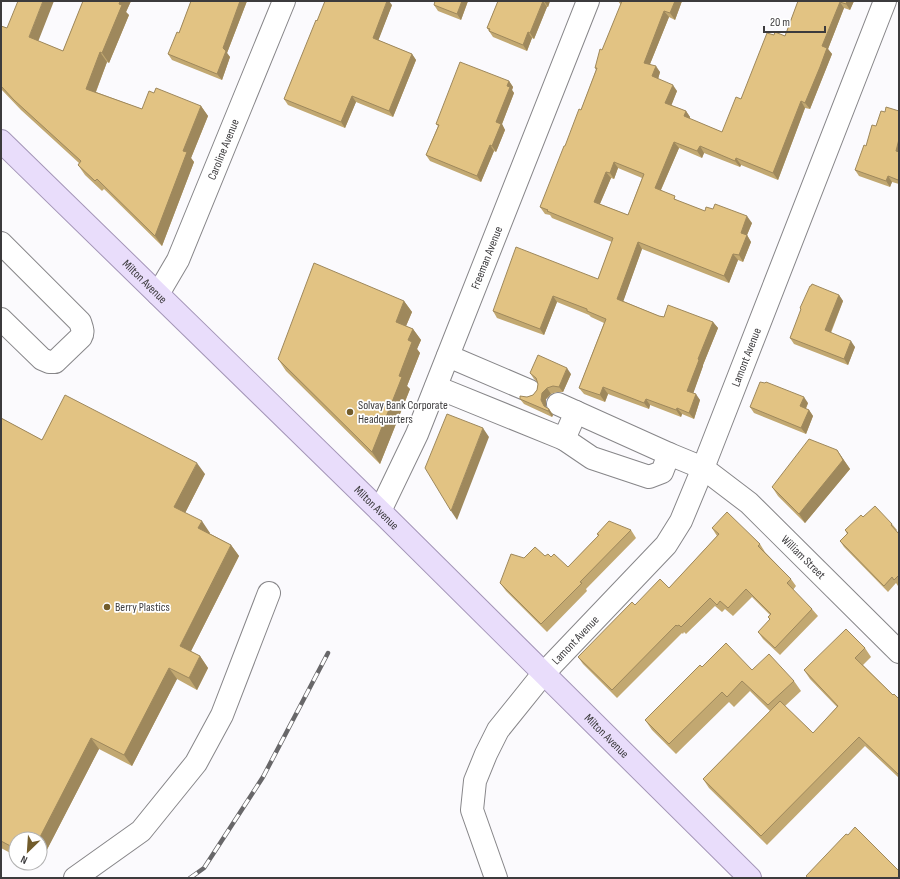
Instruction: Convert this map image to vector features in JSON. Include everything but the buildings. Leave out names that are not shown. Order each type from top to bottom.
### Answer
[{"type":"main road","name":"Milton Avenue","points":[[1,141],[380,512],[750,878]]},
{"type":"street","name":"Caroline Avenue","points":[[158,294],[178,260],[284,1]]},
{"type":"street","name":"Freeman Avenue","points":[[380,512],[417,434],[588,1]]},
{"type":"street","name":"Lamont Avenue","points":[[496,878],[472,810],[475,781],[486,754],[498,730],[543,674],[666,545],[681,522],[885,1]]},
{"type":"street","points":[[1,243],[80,322],[83,334],[55,362],[49,362],[42,359],[1,319]]},
{"type":"street","points":[[448,356],[530,391]]},
{"type":"street","points":[[436,387],[564,439],[592,458],[649,477],[662,472],[669,454]]},
{"type":"street","name":"William Street","points":[[564,439],[567,408],[703,468],[749,503],[899,652]]},
{"type":"street","points":[[74,878],[141,831],[196,763],[222,715],[269,593]]},
{"type":"railway","points":[[190,878],[204,868],[263,777],[328,653]]},
{"type":"place","name":"Solvay Bank Corporate Headquarters","points":[[350,412]]},
{"type":"place","name":"Berry Plastics","points":[[107,607]]}]
